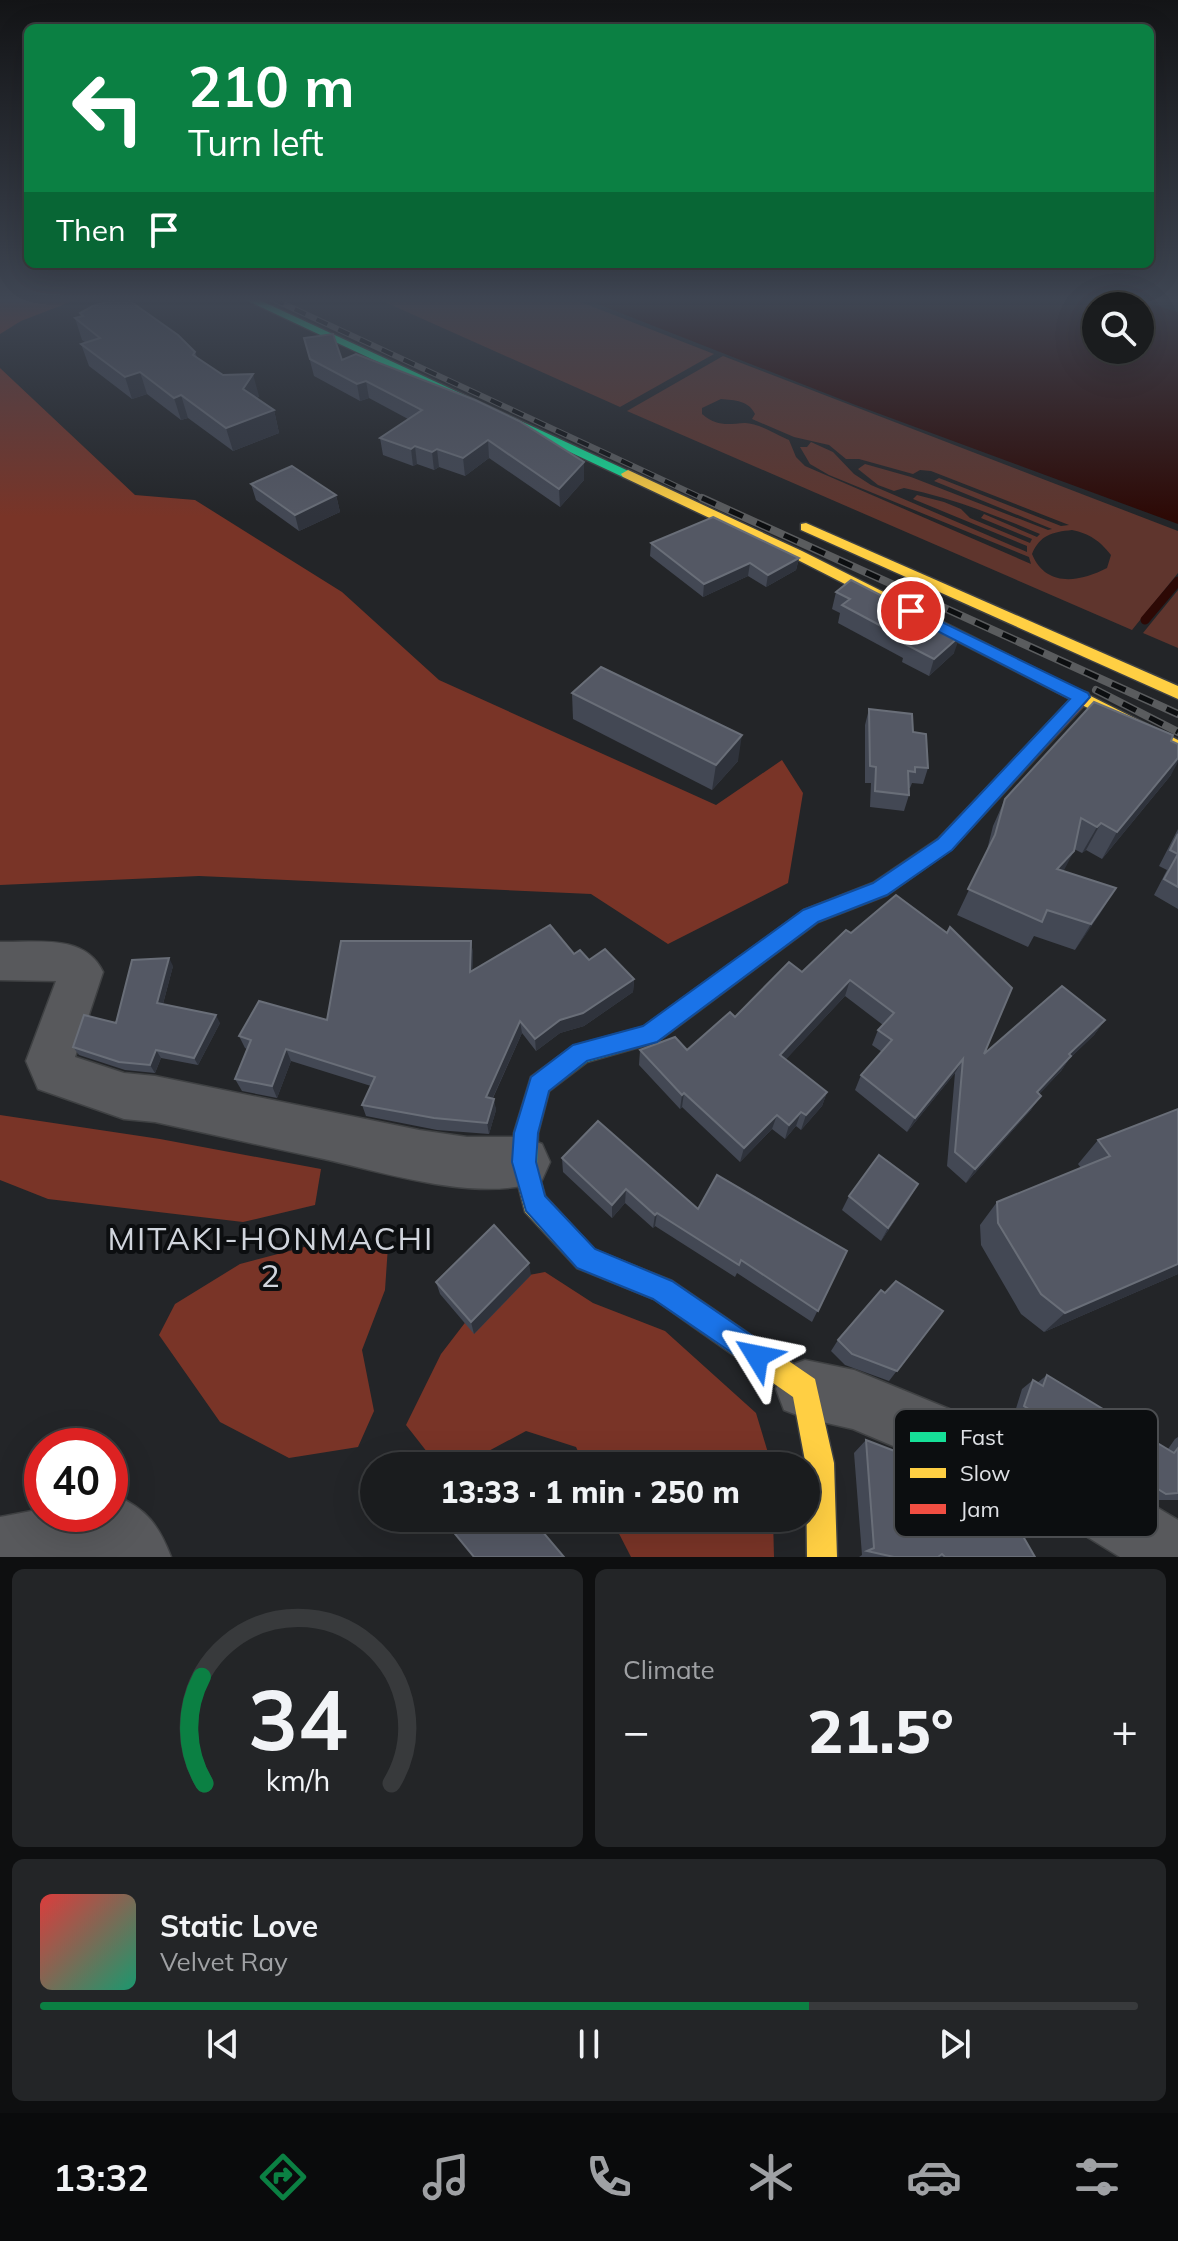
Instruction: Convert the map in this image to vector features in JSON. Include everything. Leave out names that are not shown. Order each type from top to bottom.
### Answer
[{"type":"street","points":[[410,372],[783,547],[1178,748]]},
{"type":"street","points":[[793,521],[1178,693]]},
{"type":"street","points":[[894,1417],[854,1400],[805,1389],[663,1290],[586,1259],[534,1203],[524,1162],[526,1133],[539,1085],[581,1053],[649,1035],[811,916],[880,889],[945,844],[1082,697]]},
{"type":"street","points":[[0,961],[67,962],[81,972],[50,1061],[55,1073],[124,1096],[155,1099],[419,1155],[467,1162],[524,1162]]},
{"type":"street","points":[[805,1389],[819,1463],[822,1557]]},
{"type":"street","points":[[5,1551],[116,1528],[139,1557]]},
{"type":"street","points":[[1147,1537],[1178,1556]]},
{"type":"shaded area","points":[[0,372],[4,372],[135,495],[195,500],[342,592],[439,680],[716,805],[782,760],[803,793],[788,883],[668,944],[591,894],[199,876],[0,885]]},
{"type":"shaded area","points":[[541,372],[683,372],[620,407]]},
{"type":"shaded area","points":[[696,372],[764,372],[1178,531],[1178,573],[1132,630],[627,411]],"holes":[[[721,399],[736,401],[752,410],[755,414],[752,419],[794,437],[829,445],[846,459],[859,459],[913,474],[920,470],[931,471],[1069,525],[1061,526],[939,478],[934,481],[1052,529],[911,477],[865,464],[858,469],[878,485],[894,491],[904,488],[939,497],[1040,534],[1037,537],[984,514],[981,518],[1032,539],[1030,543],[970,518],[961,509],[944,502],[917,495],[913,499],[1027,546],[1027,552],[871,485],[854,474],[833,452],[811,442],[807,447],[800,447],[810,464],[829,475],[1029,557],[1031,564],[805,466],[796,457],[789,440],[750,424],[718,423],[702,414],[702,408]],[[1072,530],[1094,538],[1111,555],[1107,568],[1075,579],[1065,579],[1046,572],[1032,554],[1039,543],[1053,533]]]},
{"type":"shaded area","points":[[770,372],[1178,372],[1178,524]]},
{"type":"shaded area","points":[[1178,590],[1178,648],[1143,633]]},
{"type":"shaded area","points":[[0,1115],[160,1139],[321,1169],[315,1205],[243,1222],[48,1199],[0,1180]]},
{"type":"shaded area","points":[[335,1239],[388,1246],[385,1290],[362,1350],[374,1411],[358,1447],[289,1458],[220,1422],[159,1335],[175,1304],[240,1264]]},
{"type":"shaded area","points":[[545,1272],[593,1303],[665,1331],[756,1413],[768,1452],[578,1452],[576,1447],[526,1431],[487,1452],[427,1452],[406,1425],[441,1354],[497,1281]]},
{"type":"shaded area","points":[[618,1532],[773,1532],[774,1557],[631,1557]]},
{"type":"building","points":[[118,372],[218,372],[223,375],[253,374],[243,389],[274,410],[226,428],[181,395],[174,398],[140,372],[125,377]]},
{"type":"building","points":[[334,372],[402,372],[519,421],[584,462],[559,489],[488,440],[463,458],[437,449],[432,452],[415,446],[411,449],[380,438],[422,410],[366,381],[357,384]]},
{"type":"building","points":[[292,466],[336,495],[295,515],[251,484]]},
{"type":"building","points":[[713,517],[799,558],[768,575],[750,563],[704,584],[651,543]]},
{"type":"building","points":[[851,580],[960,636],[934,659],[907,645],[911,642],[842,605],[850,599],[836,592]]},
{"type":"building","points":[[601,667],[742,735],[716,765],[572,693]]},
{"type":"building","points":[[1094,702],[1173,735],[1171,741],[1178,744],[1178,758],[1117,832],[1101,823],[1097,827],[1081,818],[1074,851],[1057,869],[1116,888],[1091,924],[1047,910],[1042,922],[968,889],[995,835],[1005,799]]},
{"type":"building","points":[[869,709],[912,714],[913,732],[926,734],[928,768],[915,767],[915,772],[908,771],[909,795],[875,791],[876,767],[870,766]]},
{"type":"building","points":[[1178,834],[1178,854],[1170,850]]},
{"type":"building","points":[[1178,854],[1178,887],[1164,879]]},
{"type":"building","points":[[896,895],[947,933],[950,927],[1012,988],[984,1054],[1062,986],[1105,1020],[1069,1054],[1071,1056],[1037,1092],[1041,1096],[975,1169],[955,1152],[963,1059],[915,1118],[861,1075],[892,1040],[878,1030],[894,1013],[850,980],[780,1055],[827,1092],[806,1115],[801,1112],[789,1125],[777,1115],[744,1148],[684,1093],[682,1095],[640,1050],[675,1037],[687,1050],[730,1012],[735,1017],[789,962],[802,972],[846,930],[851,933]]},
{"type":"building","points":[[550,925],[574,954],[580,950],[589,960],[605,949],[634,979],[583,1013],[560,1020],[535,1039],[520,1021],[486,1097],[494,1099],[487,1123],[434,1118],[362,1105],[375,1077],[286,1049],[272,1086],[235,1079],[251,1040],[239,1036],[259,1001],[327,1020],[341,941],[471,941],[470,972]]},
{"type":"building","points":[[169,958],[157,1003],[216,1015],[194,1058],[156,1050],[150,1065],[119,1062],[73,1047],[84,1015],[116,1023],[132,960]]},
{"type":"building","points":[[1178,1109],[1178,1264],[1065,1313],[1041,1294],[998,1223],[997,1202],[1110,1156],[1098,1140]]},
{"type":"building","points":[[598,1121],[698,1209],[717,1175],[847,1251],[818,1311],[741,1260],[739,1265],[657,1213],[655,1215],[626,1189],[612,1205],[562,1158]]},
{"type":"building","points":[[879,1155],[918,1184],[888,1228],[849,1196]]},
{"type":"building","points":[[494,1225],[529,1263],[471,1322],[436,1282]]},
{"type":"building","points":[[896,1281],[943,1311],[897,1371],[852,1354],[838,1340],[881,1290],[885,1293]]},
{"type":"building","points":[[1047,1375],[1103,1409],[1029,1409],[1024,1406],[1033,1380],[1043,1386]]},
{"type":"building","points":[[866,1440],[894,1451],[894,1537],[1023,1537],[1035,1557],[945,1557],[942,1554],[938,1557],[894,1557],[867,1551],[874,1548]]},
{"type":"building","points":[[1158,1443],[1174,1453],[1178,1448],[1178,1493],[1166,1494],[1158,1489]]},
{"type":"building","points":[[453,1532],[543,1532],[564,1557],[474,1557]]},
{"type":"waterway","points":[[1145,620],[1178,581]]},
{"type":"railway","points":[[430,372],[706,500]]},
{"type":"railway","points":[[702,498],[1178,714]]},
{"type":"railway","points":[[1096,690],[1178,732]]},
{"type":"traffic: fast","points":[[406,372],[628,474]]},
{"type":"traffic: fast","points":[[525,1165],[526,1133],[539,1085],[581,1053],[649,1035],[811,916],[880,889],[945,844],[1004,781]]},
{"type":"traffic: slow","points":[[628,474],[797,554],[1178,748]]},
{"type":"traffic: slow","points":[[806,527],[1178,693]]},
{"type":"traffic: slow","points":[[525,1165],[534,1203],[586,1259],[663,1290],[805,1389],[819,1463],[822,1557]]},
{"type":"traffic: jam","points":[[1004,781],[1082,697]]},
{"type":"district","name":"MITAKI-HONMACHI 2","points":[[271,1258]]},
{"type":"route","points":[[757,1356],[663,1290],[586,1259],[534,1203],[524,1162],[526,1133],[539,1085],[581,1053],[649,1035],[811,916],[880,889],[945,844],[1082,697],[911,611]]}]
